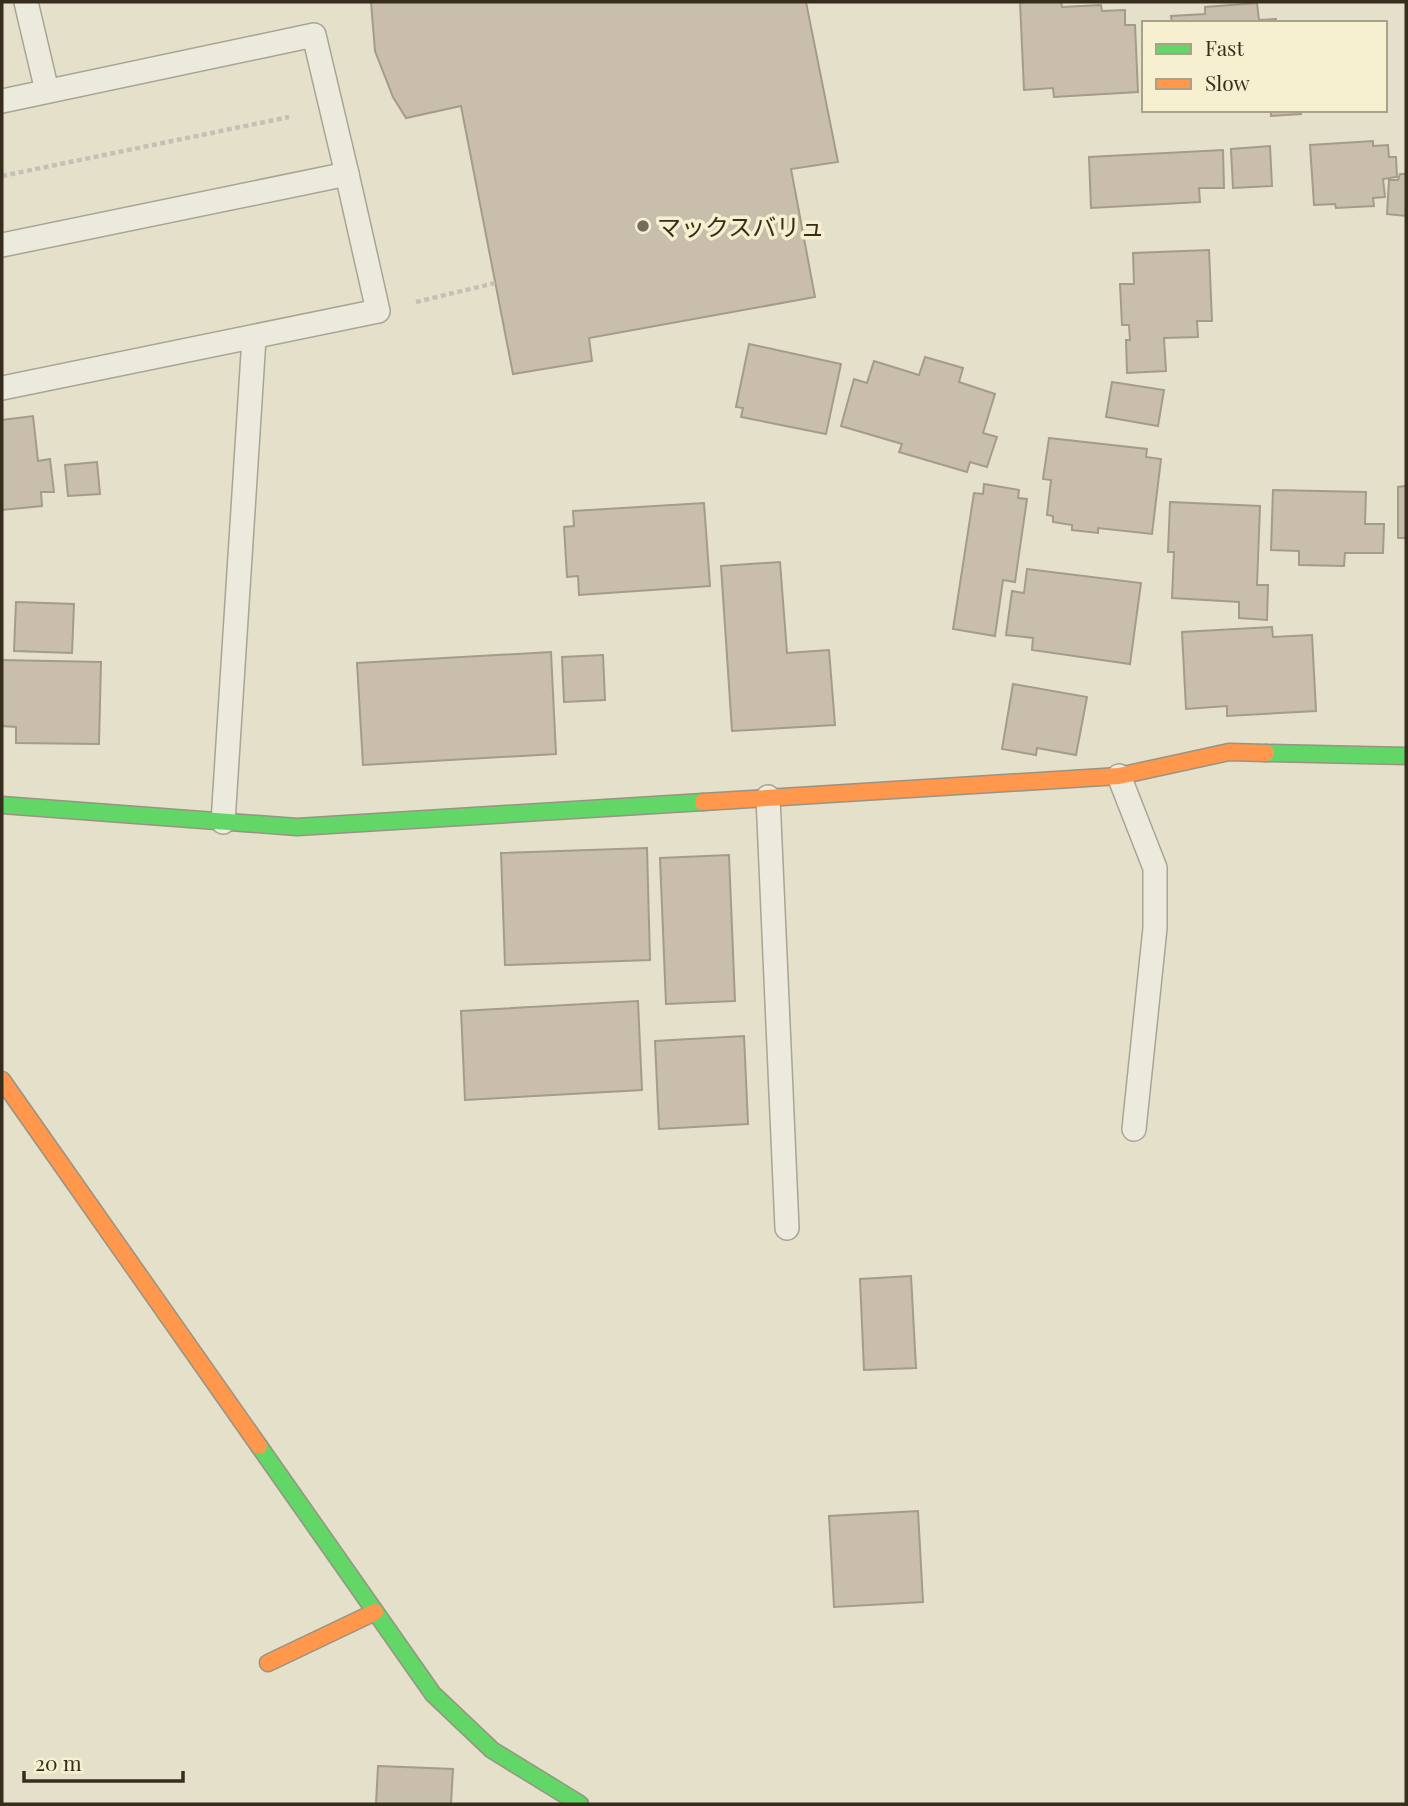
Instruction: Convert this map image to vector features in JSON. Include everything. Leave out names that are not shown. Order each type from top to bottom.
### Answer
[{"type":"street","points":[[2,805],[297,827],[1119,776],[1228,752],[1406,757]]},
{"type":"street","points":[[2,1080],[433,1694],[492,1750],[580,1804]]},
{"type":"street","points":[[268,1663],[375,1612]]},
{"type":"lane","points":[[26,2],[47,90]]},
{"type":"lane","points":[[2,101],[314,35],[378,311],[2,388]]},
{"type":"lane","points":[[2,245],[347,174]]},
{"type":"lane","points":[[223,822],[254,338]]},
{"type":"lane","points":[[1119,776],[1156,868],[1155,928],[1134,1129]]},
{"type":"lane","points":[[768,797],[787,1228]]},
{"type":"path","points":[[2,176],[289,117]]},
{"type":"path","points":[[378,311],[495,283]]},
{"type":"building","name":"マックスバリュ","points":[[371,2],[806,2],[838,162],[791,169],[815,297],[589,338],[592,361],[513,374],[461,106],[406,118],[393,97],[375,51]]},
{"type":"building","points":[[1020,2],[1061,2],[1062,7],[1101,5],[1102,11],[1125,10],[1125,25],[1135,25],[1138,92],[1054,97],[1053,88],[1024,90]]},
{"type":"building","points":[[1257,3],[1259,20],[1276,21],[1172,21],[1171,16],[1205,14],[1205,7]]},
{"type":"building","points":[[1271,112],[1301,112],[1301,114],[1271,116]]},
{"type":"building","points":[[1373,141],[1373,146],[1388,145],[1389,157],[1396,157],[1397,177],[1383,179],[1385,197],[1373,198],[1374,206],[1336,208],[1335,204],[1314,205],[1310,145]]},
{"type":"building","points":[[1270,146],[1272,186],[1233,188],[1231,149]]},
{"type":"building","points":[[1223,150],[1224,188],[1199,188],[1200,202],[1091,208],[1089,157]]},
{"type":"building","points":[[1400,174],[1406,174],[1406,216],[1387,214],[1389,180],[1398,180]]},
{"type":"building","points":[[1209,250],[1212,321],[1197,321],[1198,337],[1164,338],[1166,371],[1127,373],[1126,340],[1130,340],[1129,325],[1122,325],[1120,284],[1134,284],[1133,253]]},
{"type":"building","points":[[749,344],[841,364],[826,434],[741,417],[743,408],[736,407]]},
{"type":"building","points":[[925,357],[963,368],[959,382],[995,394],[983,433],[997,437],[987,467],[970,462],[967,472],[899,452],[902,444],[841,426],[854,379],[867,383],[874,361],[919,375]]},
{"type":"building","points":[[1112,382],[1164,390],[1158,426],[1106,417]]},
{"type":"building","points":[[33,416],[38,461],[50,459],[54,492],[41,492],[42,506],[2,510],[2,420]]},
{"type":"building","points":[[1049,438],[1147,449],[1146,457],[1161,459],[1152,534],[1098,528],[1098,533],[1072,530],[1072,525],[1053,522],[1053,516],[1047,515],[1051,480],[1043,479]]},
{"type":"building","points":[[97,462],[100,494],[68,496],[65,465]]},
{"type":"building","points":[[984,484],[1019,490],[1018,498],[1027,499],[1015,582],[1003,580],[995,636],[953,629],[974,493],[983,494]]},
{"type":"building","points":[[1406,486],[1406,538],[1398,538],[1398,487]]},
{"type":"building","points":[[1273,490],[1366,492],[1365,524],[1384,524],[1383,553],[1345,553],[1344,566],[1299,565],[1299,551],[1271,550]]},
{"type":"building","points":[[1170,502],[1260,506],[1257,585],[1268,585],[1267,620],[1239,618],[1239,602],[1172,598],[1174,552],[1168,552]]},
{"type":"building","points":[[704,503],[710,586],[579,595],[578,576],[567,577],[564,527],[574,526],[573,511]]},
{"type":"building","points":[[780,562],[787,653],[829,650],[835,725],[732,731],[721,566]]},
{"type":"building","points":[[1027,569],[1141,583],[1130,664],[1032,650],[1033,638],[1006,635],[1012,591],[1024,593]]},
{"type":"building","points":[[16,602],[74,604],[72,653],[14,651]]},
{"type":"building","points":[[1272,627],[1273,637],[1312,635],[1316,711],[1227,716],[1227,706],[1186,709],[1182,632]]},
{"type":"building","points":[[551,652],[556,754],[363,765],[357,663]]},
{"type":"building","points":[[603,655],[605,700],[564,702],[562,657]]},
{"type":"building","points":[[2,660],[101,662],[99,744],[16,743],[16,727],[2,726]]},
{"type":"building","points":[[1013,684],[1087,697],[1076,755],[1037,748],[1036,755],[1002,749]]},
{"type":"building","points":[[647,848],[650,960],[505,965],[501,853]]},
{"type":"building","points":[[729,855],[735,1001],[666,1004],[660,858]]},
{"type":"building","points":[[638,1001],[642,1090],[465,1100],[461,1011]]},
{"type":"building","points":[[744,1036],[748,1124],[659,1129],[655,1041]]},
{"type":"building","points":[[911,1276],[916,1368],[864,1370],[860,1279]]},
{"type":"building","points":[[918,1511],[923,1602],[834,1607],[829,1516]]},
{"type":"building","points":[[378,1766],[453,1769],[451,1804],[376,1804]]},
{"type":"traffic: fast","points":[[1266,753],[1406,756]]},
{"type":"traffic: fast","points":[[2,805],[297,827],[703,802]]},
{"type":"traffic: fast","points":[[259,1446],[433,1694],[492,1750],[580,1804]]},
{"type":"traffic: slow","points":[[703,802],[1119,776],[1229,752],[1266,753]]},
{"type":"traffic: slow","points":[[2,1080],[259,1446]]},
{"type":"traffic: slow","points":[[268,1663],[375,1612]]},
{"type":"place","name":"マックスバリュ","points":[[643,226]]}]
